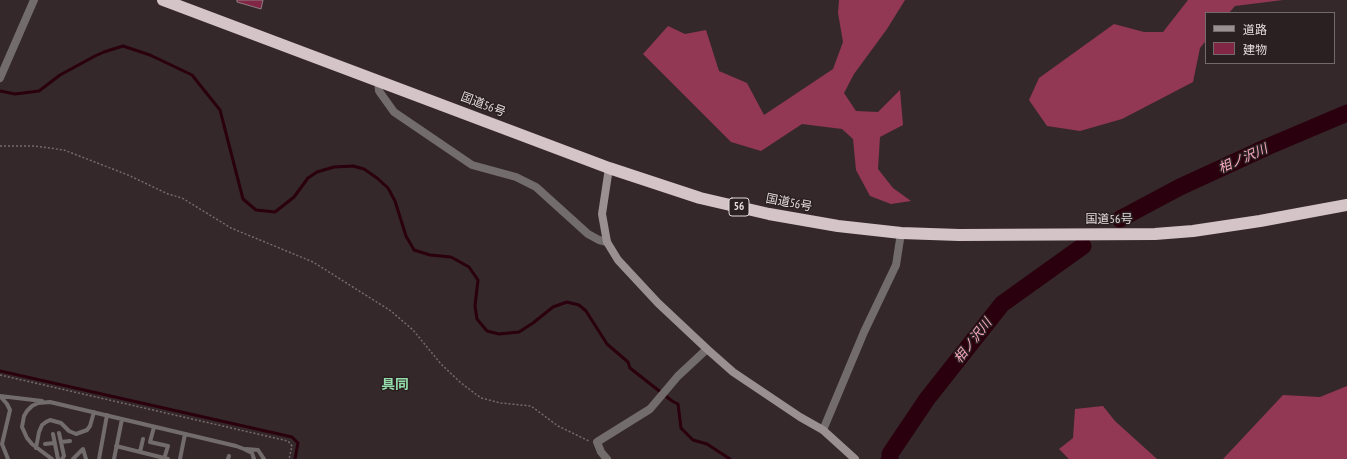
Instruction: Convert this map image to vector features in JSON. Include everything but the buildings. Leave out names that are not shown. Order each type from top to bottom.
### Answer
[{"type":"highway","name":"国道56号","points":[[163,0],[609,168],[700,198],[769,214],[838,226],[901,233],[959,236],[1155,234],[1193,231],[1260,221],[1347,205]]},
{"type":"street","points":[[0,78],[34,0]]},
{"type":"street","points":[[378,80],[379,91],[394,112],[472,165],[516,177],[536,187],[588,234],[598,240],[607,242]]},
{"type":"street","points":[[609,168],[602,214],[607,242],[618,260],[635,279],[706,349],[733,372],[800,417],[823,430],[855,459]]},
{"type":"street","points":[[823,430],[864,332],[896,265],[901,233]]},
{"type":"street","points":[[607,459],[601,452],[597,442],[650,409],[678,376],[706,349]]},
{"type":"lane","points":[[0,396],[50,402],[258,450],[264,459]]},
{"type":"lane","points":[[0,396],[10,410],[2,444],[8,459]]},
{"type":"lane","points":[[50,402],[38,403],[32,406],[24,416],[22,422],[24,433],[27,438],[36,448],[52,459]]},
{"type":"lane","points":[[36,448],[39,432],[42,425],[46,422],[50,420],[61,423],[69,431],[76,434],[87,430],[90,426],[94,412]]},
{"type":"lane","points":[[99,459],[107,415]]},
{"type":"lane","points":[[114,459],[122,419]]},
{"type":"lane","points":[[116,446],[166,459],[168,446],[150,442],[154,427]]},
{"type":"lane","points":[[58,432],[64,456],[62,459]]},
{"type":"lane","points":[[53,434],[58,459]]},
{"type":"lane","points":[[180,459],[185,434]]},
{"type":"lane","points":[[140,452],[143,439]]},
{"type":"lane","points":[[61,442],[70,441]]},
{"type":"lane","points":[[45,444],[54,443]]},
{"type":"lane","points":[[244,448],[252,453],[254,459]]},
{"type":"lane","points":[[73,459],[83,449],[86,459]]},
{"type":"path","points":[[0,146],[35,146],[64,150],[128,175],[168,194],[182,198],[231,228],[313,262],[391,310],[413,330],[441,364],[461,383],[481,398],[501,403],[531,406],[558,426],[586,440],[597,442]]},
{"type":"path","points":[[0,375],[288,441],[292,446],[289,459]]},
{"type":"shaded area","points":[[839,0],[905,0],[887,29],[854,74],[844,93],[856,111],[878,112],[900,90],[903,125],[880,137],[878,169],[893,188],[911,201],[891,204],[870,196],[856,170],[853,139],[842,129],[802,124],[761,151],[731,142],[643,54],[668,26],[685,34],[706,30],[719,71],[747,83],[764,115],[833,69],[843,42],[838,13]]},
{"type":"shaded area","points":[[1188,0],[1283,0],[1235,6],[1230,12],[1205,12],[1205,42],[1200,48],[1193,82],[1122,119],[1080,131],[1047,126],[1029,100],[1039,78],[1114,24],[1144,32],[1163,32]]},
{"type":"shaded area","points":[[1347,386],[1347,459],[1223,459],[1283,395],[1320,397]]},
{"type":"shaded area","points":[[1103,406],[1115,421],[1157,459],[1069,459],[1059,449],[1073,438],[1075,409]]},
{"type":"waterway","points":[[0,91],[15,94],[39,91],[60,75],[95,56],[123,46],[150,55],[192,75],[220,110],[243,199],[256,210],[275,212],[294,197],[308,178],[317,172],[334,167],[353,166],[364,169],[388,188],[395,201],[406,236],[414,250],[430,255],[451,257],[469,267],[478,280],[475,306],[477,319],[487,331],[499,334],[519,332],[553,307],[567,302],[579,305],[586,311],[607,344],[628,362],[630,368],[678,404],[681,428],[693,440],[707,444],[730,459]]},
{"type":"waterway","name":"相ノ沢川","points":[[1120,219],[1180,187],[1267,147],[1347,113]]},
{"type":"waterway","name":"相ノ沢川","points":[[890,459],[890,454],[927,399],[1002,304],[1083,246]]},
{"type":"waterway","points":[[0,371],[292,437],[298,443],[295,459]]},
{"type":"waterway","points":[[882,459],[890,454]]},
{"type":"district","name":"具同","points":[[395,385]]}]
